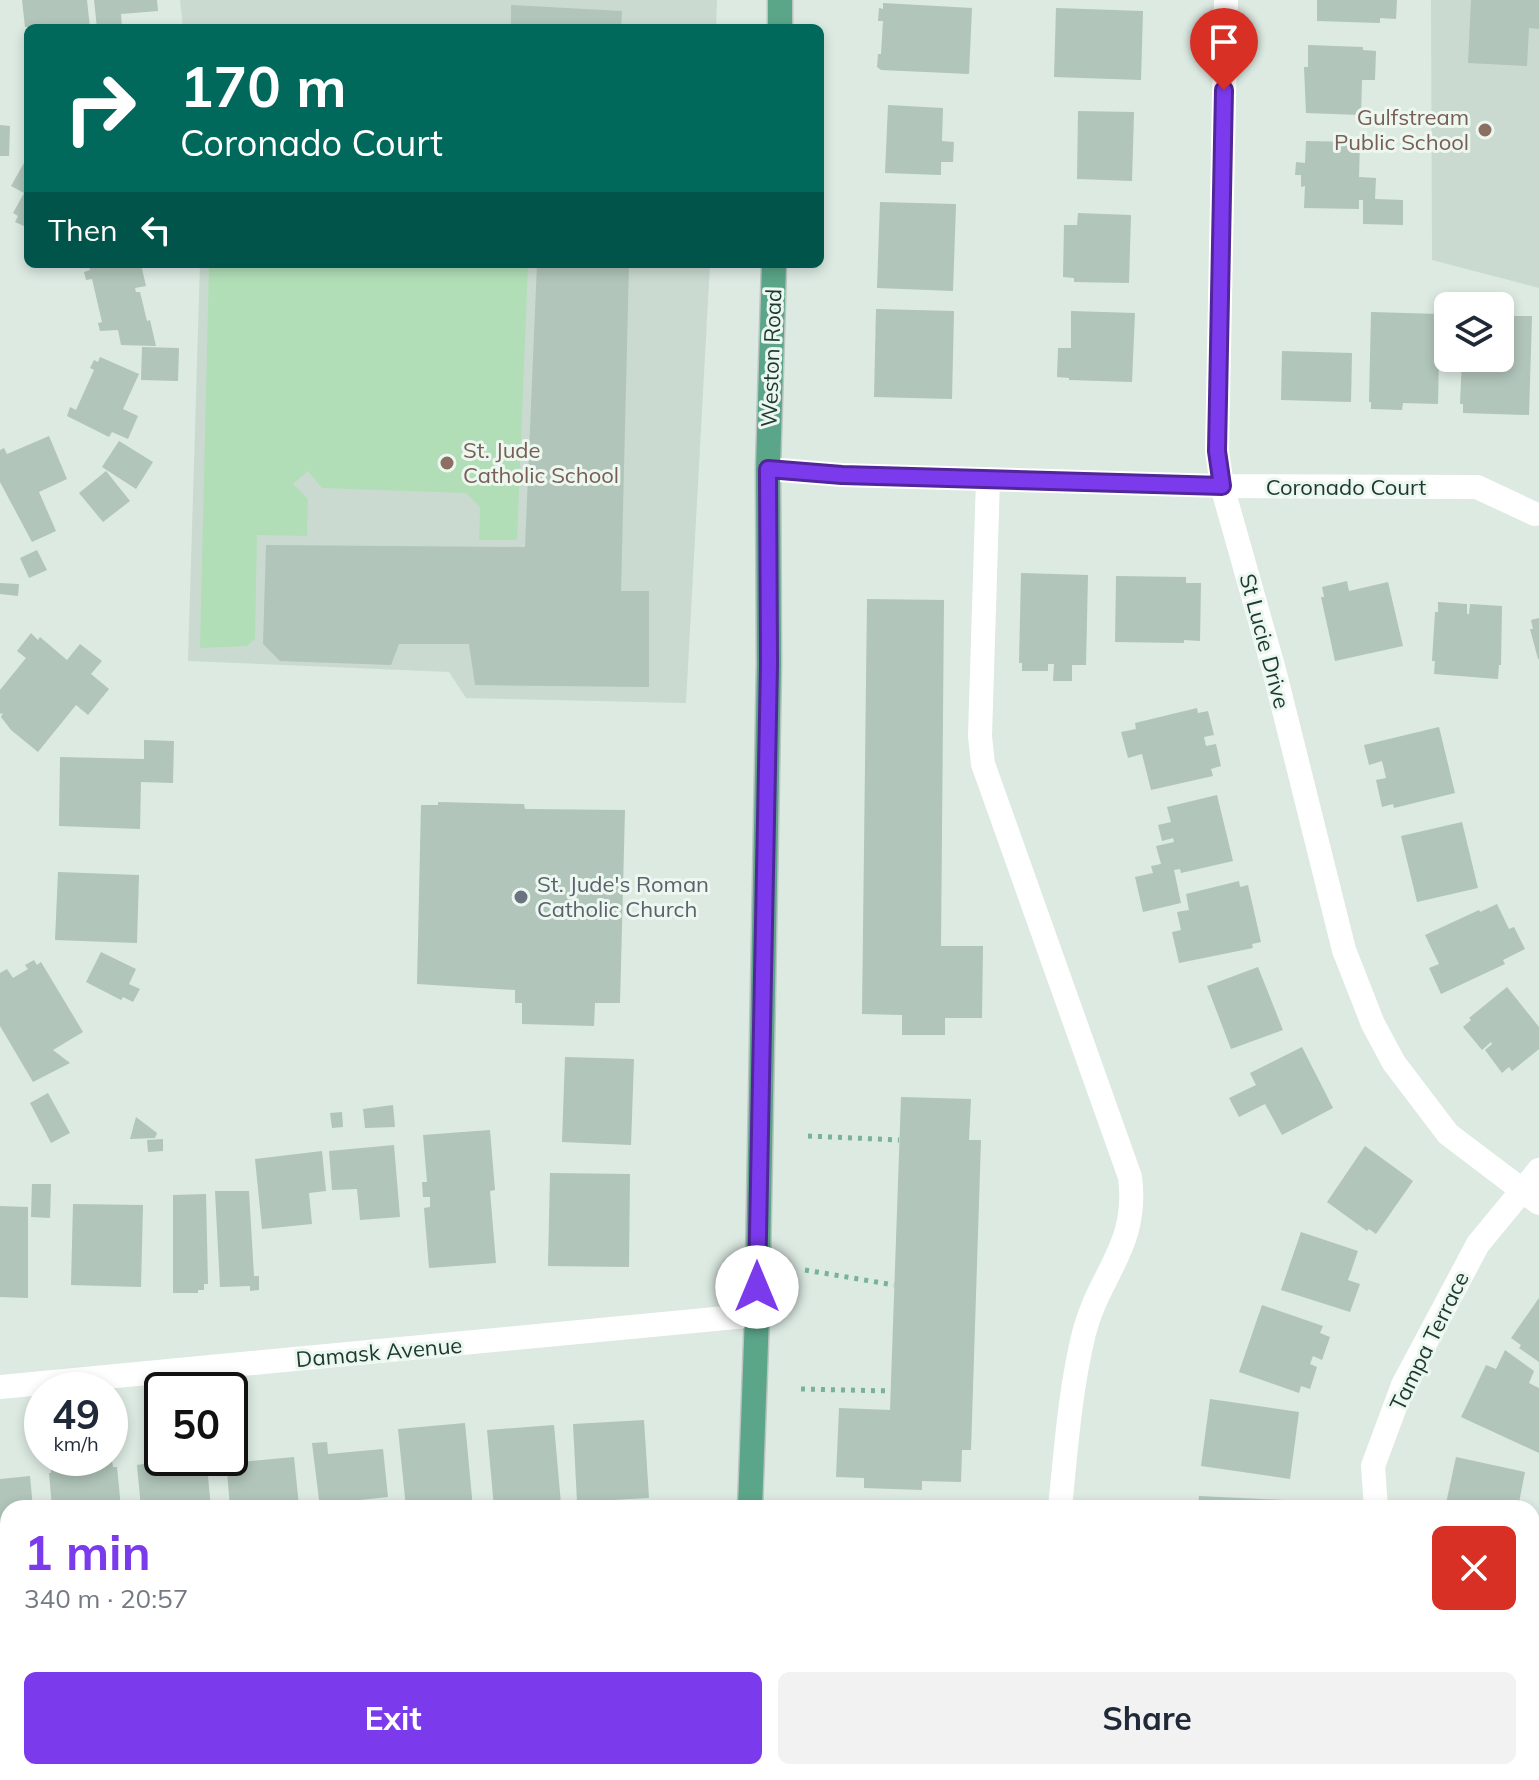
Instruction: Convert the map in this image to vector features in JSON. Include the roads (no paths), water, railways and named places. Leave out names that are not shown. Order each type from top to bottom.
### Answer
[{"type":"main road","points":[[780,0],[780,24]]},
{"type":"main road","name":"Weston Road","points":[[750,1500],[757,1315],[769,664],[768,469],[774,268]]},
{"type":"street","name":"St Lucie Drive","points":[[1226,0],[1217,451],[1222,486],[1274,670],[1344,950],[1373,1024],[1394,1063],[1448,1134],[1531,1197]]},
{"type":"street","name":"Coronado Court","points":[[768,469],[842,475],[1222,486],[1477,487],[1535,514]]},
{"type":"street","points":[[988,479],[980,736],[983,764],[1130,1177],[1133,1201],[1128,1232],[1085,1328],[1068,1421],[1061,1500]]},
{"type":"street","name":"Tampa Terrace","points":[[1375,1500],[1373,1466],[1403,1385],[1478,1244],[1531,1197],[1539,1170]]},
{"type":"street","name":"Damask Avenue","points":[[0,1387],[757,1315]]},
{"type":"place","name":"Gulfstream Public School","points":[[1485,130]]},
{"type":"place","name":"St. Jude Catholic School","points":[[447,463]]},
{"type":"place","name":"St. Jude's Roman Catholic Church","points":[[521,897]]}]
